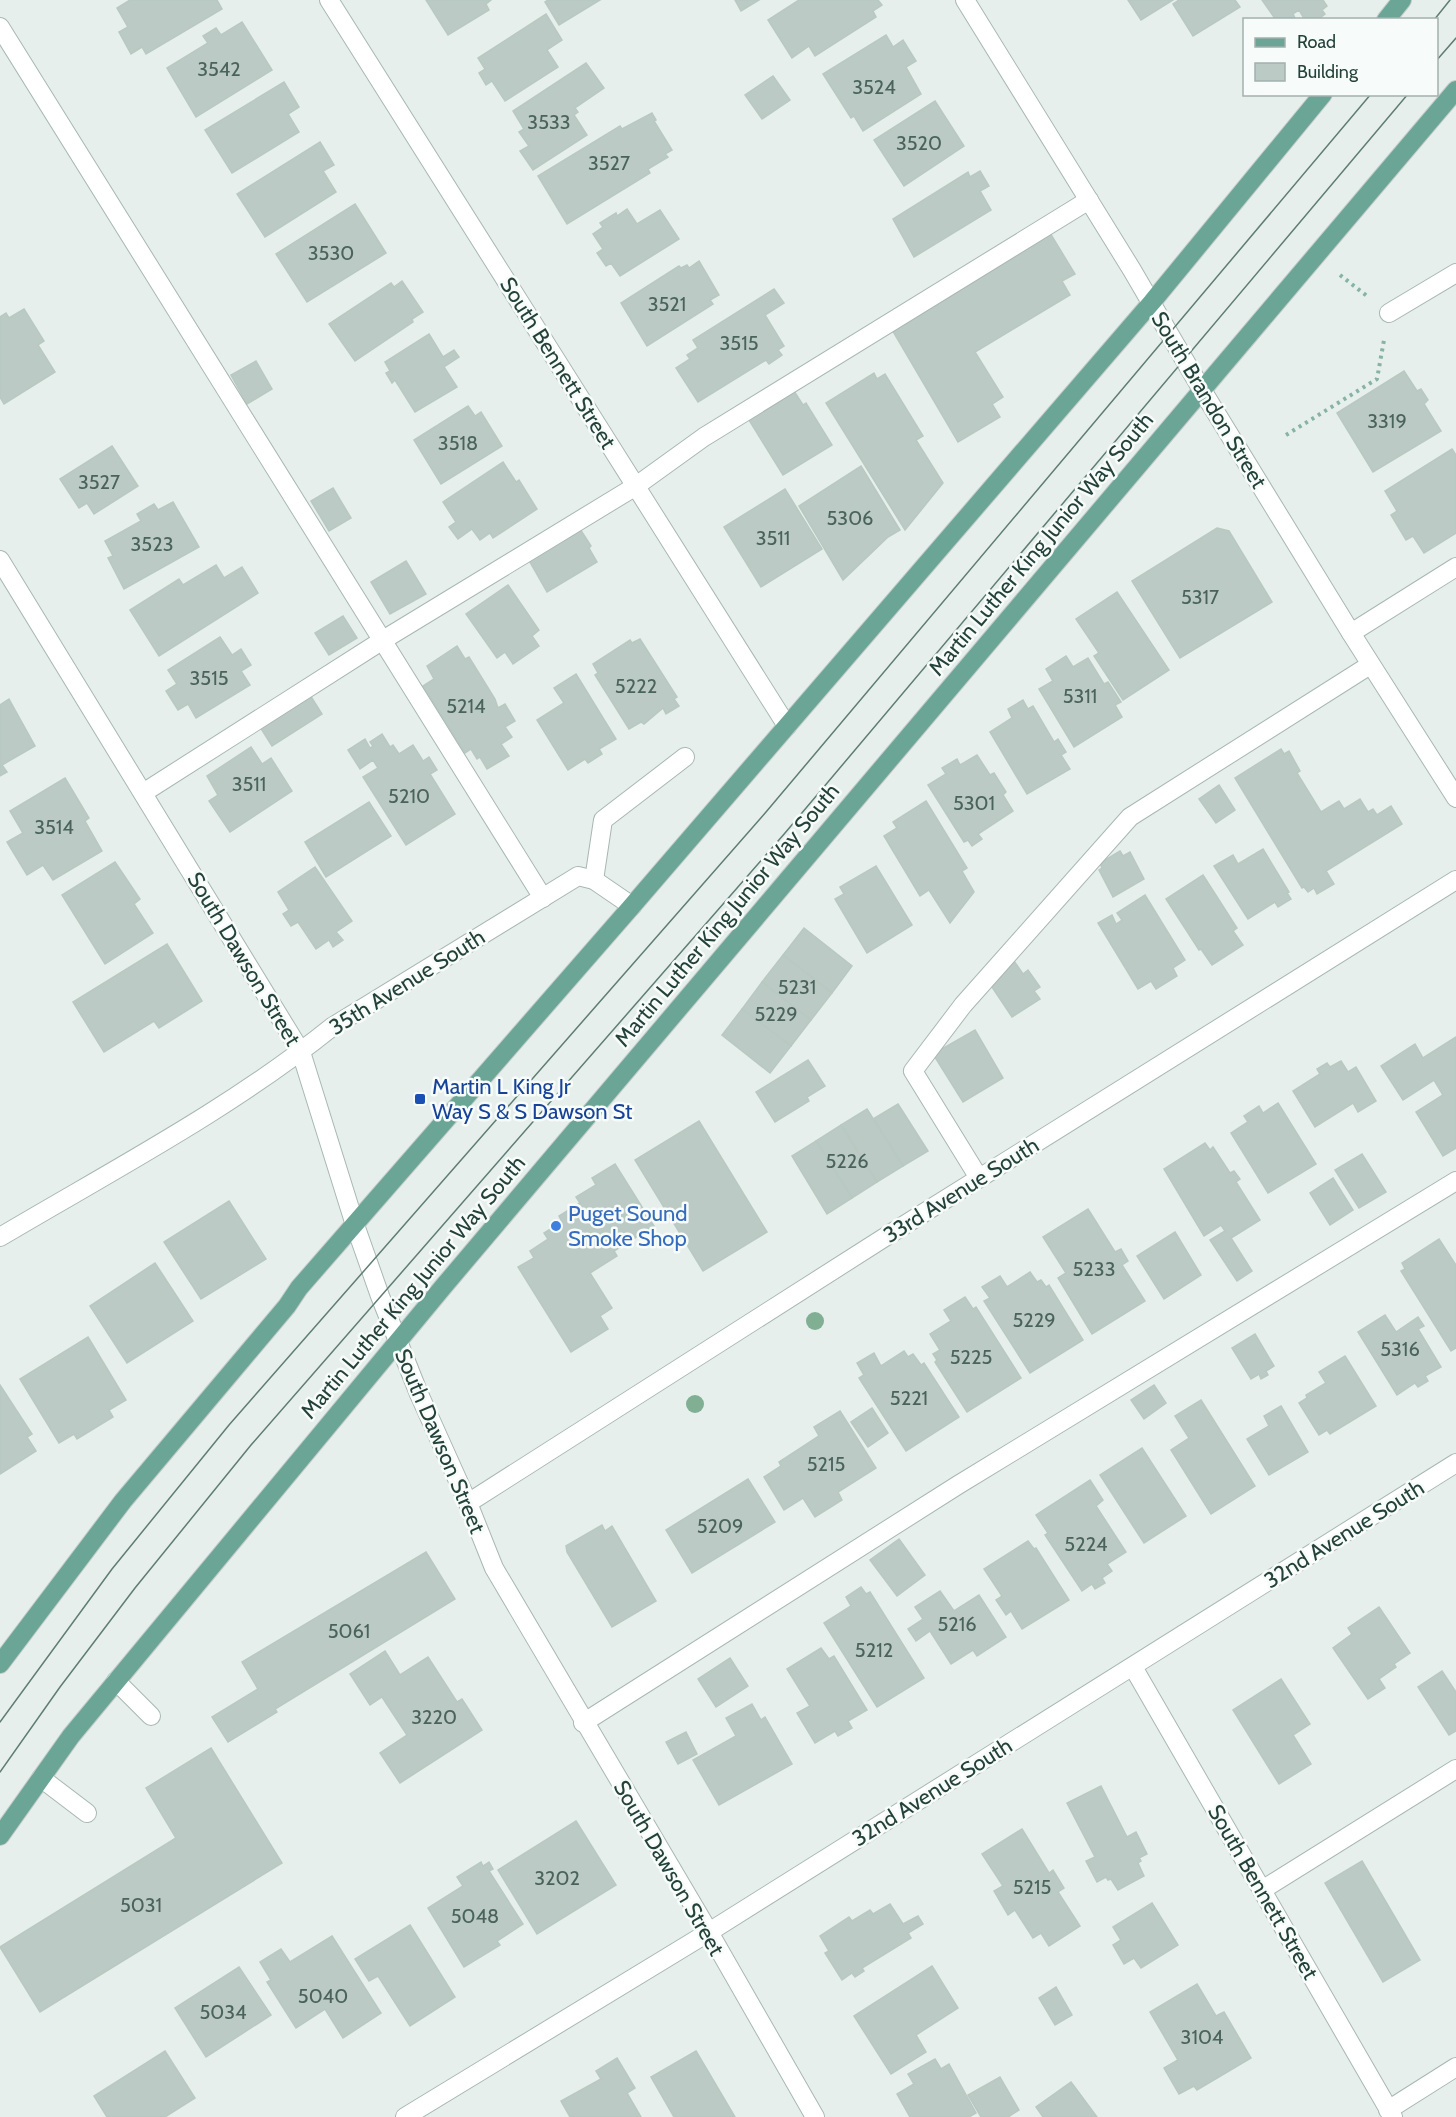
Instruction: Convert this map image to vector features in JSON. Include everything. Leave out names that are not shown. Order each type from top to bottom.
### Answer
[{"type":"main road","points":[[1388,18],[1402,0]]},
{"type":"main road","name":"Martin Luther King Junior Way South","points":[[0,1836],[70,1736],[451,1277],[1456,90]]},
{"type":"main road","points":[[0,1664],[123,1501],[287,1306],[299,1288],[632,906],[1152,302],[1321,96]]},
{"type":"street","name":"South Bennett Street","points":[[329,0],[787,726]]},
{"type":"street","name":"South Brandon Street","points":[[964,0],[1152,302],[1202,390],[1370,665],[1456,798]]},
{"type":"street","points":[[0,27],[543,898]]},
{"type":"street","points":[[143,793],[383,640],[636,486],[704,437],[1089,200]]},
{"type":"street","points":[[1389,314],[1456,273]]},
{"type":"street","name":"South Dawson Street","points":[[0,560],[301,1052],[355,1225],[380,1296],[419,1394],[468,1503],[494,1568],[583,1723],[709,1932],[815,2117]]},
{"type":"street","points":[[1351,633],[1456,567]]},
{"type":"street","points":[[980,1178],[913,1071],[963,1005],[1130,817],[1370,665]]},
{"type":"street","points":[[632,906],[594,880],[603,820],[685,757]]},
{"type":"street","name":"35th Avenue South","points":[[0,1237],[233,1099],[301,1052],[332,1027],[578,876],[594,880]]},
{"type":"street","name":"33rd Avenue South","points":[[468,1503],[980,1178],[1456,880]]},
{"type":"street","points":[[583,1723],[958,1485],[1456,1180]]},
{"type":"street","name":"32nd Avenue South","points":[[405,2117],[709,1932],[1456,1463]]},
{"type":"street","name":"South Bennett Street","points":[[1133,1666],[1391,2114]]},
{"type":"street","points":[[116,1681],[151,1716]]},
{"type":"street","points":[[1262,1890],[1456,1769]]},
{"type":"street","points":[[41,1778],[87,1813]]},
{"type":"street","points":[[1391,2114],[1456,2067]]},
{"type":"path","points":[[1286,435],[1377,379],[1389,314],[1315,256]]},
{"type":"building","points":[[130,0],[217,0],[222,9],[146,54],[142,47],[131,54],[119,32],[128,27],[117,8]]},
{"type":"building","points":[[426,0],[491,0],[486,4],[489,10],[448,35]]},
{"type":"building","points":[[548,0],[600,0],[559,25],[545,2]]},
{"type":"building","points":[[735,0],[759,0],[741,11]]},
{"type":"building","points":[[799,0],[878,0],[882,5],[873,11],[876,17],[815,56],[809,46],[792,58],[768,20]]},
{"type":"building","points":[[1128,0],[1173,0],[1141,20]]},
{"type":"building","points":[[1179,0],[1235,0],[1240,7],[1193,36],[1173,4]]},
{"type":"building","points":[[1262,0],[1323,0],[1327,6],[1322,10],[1325,14],[1320,18],[1304,18],[1299,10],[1293,14],[1295,18],[1275,18]]},
{"type":"building","points":[[546,14],[562,40],[547,50],[558,67],[505,101],[492,81],[486,85],[479,73],[485,69],[478,58]]},
{"type":"building","points":[[242,22],[272,70],[196,117],[167,68],[208,43],[203,36],[216,28],[221,35]]},
{"type":"building","points":[[886,35],[893,47],[903,40],[916,61],[906,67],[921,94],[863,131],[854,116],[851,118],[823,74]]},
{"type":"building","points":[[586,63],[604,88],[575,108],[578,112],[574,115],[587,135],[533,170],[520,151],[529,146],[519,132],[524,129],[513,111]]},
{"type":"building","points":[[773,76],[790,100],[762,119],[745,95]]},
{"type":"building","points":[[284,82],[299,107],[288,114],[299,132],[232,173],[205,130]]},
{"type":"building","points":[[935,101],[964,146],[904,186],[874,140]]},
{"type":"building","points":[[652,113],[656,120],[654,121],[672,150],[665,154],[668,157],[648,169],[650,173],[567,224],[538,176],[620,126],[622,129]]},
{"type":"building","points":[[320,142],[334,165],[323,171],[336,192],[265,237],[237,194]]},
{"type":"building","points":[[980,171],[989,186],[980,191],[991,210],[914,257],[893,219],[968,172],[970,177]]},
{"type":"building","points":[[355,204],[386,253],[307,302],[276,254]]},
{"type":"building","points":[[627,209],[637,224],[660,210],[679,239],[620,276],[611,263],[606,266],[597,253],[603,249],[593,234],[603,227],[600,223]]},
{"type":"building","points":[[1050,233],[1075,274],[1062,281],[1070,295],[975,352],[1003,397],[992,404],[1000,417],[958,442],[891,328]]},
{"type":"building","points":[[699,261],[719,295],[710,300],[713,304],[647,346],[621,303],[679,266],[681,268],[687,265],[689,268]]},
{"type":"building","points":[[402,281],[423,312],[412,319],[413,322],[355,361],[329,324],[391,283],[394,287]]},
{"type":"building","points":[[774,289],[784,303],[765,315],[784,346],[778,350],[782,355],[769,364],[766,360],[698,402],[676,368],[690,359],[687,355],[698,348],[693,340]]},
{"type":"building","points":[[24,309],[44,341],[38,345],[55,372],[4,404],[0,397],[0,317],[6,313],[9,318]]},
{"type":"building","points":[[429,334],[443,357],[454,350],[459,357],[444,367],[457,387],[415,412],[395,380],[392,383],[386,373],[390,371],[385,362]]},
{"type":"building","points":[[256,361],[272,389],[247,404],[231,375]]},
{"type":"building","points":[[1404,371],[1417,391],[1421,389],[1428,400],[1424,404],[1441,431],[1373,472],[1337,413]]},
{"type":"building","points":[[874,373],[877,379],[885,374],[923,436],[916,440],[943,483],[905,530],[826,403]]},
{"type":"building","points":[[792,388],[803,405],[806,403],[832,445],[783,475],[749,420],[761,413],[758,409]]},
{"type":"building","points":[[468,406],[475,416],[481,412],[502,446],[441,484],[414,440]]},
{"type":"building","points":[[112,446],[138,486],[94,514],[87,503],[79,508],[60,479]]},
{"type":"building","points":[[1452,449],[1456,455],[1456,533],[1424,553],[1413,536],[1406,540],[1391,515],[1397,511],[1385,491]]},
{"type":"building","points":[[503,462],[516,482],[519,480],[537,509],[493,538],[490,533],[480,540],[472,529],[458,539],[449,527],[456,522],[443,502]]},
{"type":"building","points":[[861,466],[900,530],[888,537],[843,580],[799,506]]},
{"type":"building","points":[[333,488],[351,518],[329,531],[311,501]]},
{"type":"building","points":[[785,489],[822,549],[761,587],[724,527]]},
{"type":"building","points":[[173,502],[199,547],[124,589],[108,558],[113,556],[105,541],[141,521],[137,514],[154,504],[158,510]]},
{"type":"building","points":[[578,526],[591,546],[589,548],[597,562],[547,592],[526,555]]},
{"type":"building","points":[[1217,528],[1229,531],[1272,602],[1180,658],[1132,581]]},
{"type":"building","points":[[406,561],[426,594],[390,614],[371,582]]},
{"type":"building","points":[[216,565],[224,578],[242,567],[258,593],[159,656],[130,610],[179,579],[183,585]]},
{"type":"building","points":[[508,585],[539,630],[532,636],[539,646],[513,664],[505,652],[497,658],[466,614]]},
{"type":"building","points":[[1117,592],[1169,670],[1123,700],[1094,656],[1099,653],[1076,619]]},
{"type":"building","points":[[343,616],[357,638],[329,655],[315,633]]},
{"type":"building","points":[[220,637],[232,655],[241,649],[251,665],[241,671],[250,685],[196,718],[188,704],[178,710],[166,691],[177,684],[168,670]]},
{"type":"building","points":[[640,639],[677,697],[674,699],[679,706],[666,714],[663,708],[644,724],[641,722],[629,729],[595,675],[598,673],[593,664],[630,640],[632,643]]},
{"type":"building","points":[[457,646],[465,659],[469,657],[495,699],[498,708],[505,704],[515,721],[505,727],[512,737],[501,744],[509,756],[487,769],[480,757],[477,759],[471,749],[465,753],[423,686],[434,679],[427,666]]},
{"type":"building","points":[[1066,656],[1073,667],[1088,658],[1104,684],[1108,682],[1121,702],[1115,705],[1122,717],[1074,747],[1039,689],[1053,681],[1046,669]]},
{"type":"building","points":[[576,674],[616,739],[599,749],[602,754],[588,763],[585,759],[568,770],[537,720],[564,703],[554,688]]},
{"type":"building","points":[[310,695],[322,714],[272,746],[260,727]]},
{"type":"building","points":[[9,699],[35,746],[2,765],[7,772],[0,776],[0,705]]},
{"type":"building","points":[[1023,700],[1028,709],[1033,706],[1054,742],[1058,739],[1066,752],[1061,755],[1070,769],[1027,794],[990,732],[1012,718],[1008,709]]},
{"type":"building","points":[[382,734],[390,747],[393,745],[399,754],[413,745],[423,761],[429,757],[437,770],[430,774],[455,814],[406,845],[363,777],[378,768],[373,760],[360,769],[348,750],[365,739],[370,748],[373,746],[370,742]]},
{"type":"building","points":[[251,747],[262,764],[271,758],[292,791],[230,832],[209,801],[218,795],[207,776]]},
{"type":"building","points":[[1281,749],[1284,754],[1289,751],[1300,771],[1297,773],[1321,812],[1339,801],[1344,809],[1360,799],[1368,812],[1373,809],[1377,815],[1391,806],[1402,824],[1326,871],[1334,884],[1317,894],[1314,888],[1308,892],[1304,887],[1302,888],[1235,778]]},
{"type":"building","points":[[977,755],[990,775],[994,773],[1006,792],[1003,795],[1013,811],[978,834],[982,839],[972,846],[968,840],[964,842],[928,785],[946,774],[942,768],[957,759],[960,765]]},
{"type":"building","points":[[65,778],[89,818],[85,821],[102,851],[53,880],[43,865],[27,875],[7,842],[23,833],[10,811]]},
{"type":"building","points":[[1219,785],[1235,810],[1216,823],[1199,799]]},
{"type":"building","points":[[926,801],[967,868],[962,871],[974,892],[950,923],[929,890],[920,896],[884,836],[897,828],[893,822]]},
{"type":"building","points":[[369,802],[391,836],[326,877],[305,842]]},
{"type":"building","points":[[1263,849],[1291,899],[1278,907],[1275,902],[1248,919],[1214,866],[1233,855],[1238,864]]},
{"type":"building","points":[[1120,851],[1123,856],[1130,852],[1144,879],[1113,897],[1099,870],[1102,868],[1100,863]]},
{"type":"building","points":[[115,862],[140,899],[134,904],[153,933],[105,964],[62,895]]},
{"type":"building","points":[[876,866],[912,925],[867,953],[835,899],[844,894],[840,887]]},
{"type":"building","points":[[315,867],[352,921],[336,932],[343,940],[333,947],[329,940],[316,949],[298,922],[291,926],[283,914],[289,910],[278,892]]},
{"type":"building","points":[[1203,875],[1237,928],[1233,931],[1243,945],[1212,965],[1201,949],[1199,950],[1166,899]]},
{"type":"building","points":[[1145,895],[1185,960],[1173,968],[1177,976],[1156,989],[1151,981],[1138,989],[1098,923],[1112,915],[1116,924],[1122,920],[1117,913]]},
{"type":"building","points":[[804,928],[852,966],[832,993],[783,955]]},
{"type":"building","points":[[167,944],[202,1001],[159,1028],[154,1021],[104,1052],[73,1002]]},
{"type":"building","points":[[783,955],[832,993],[811,1020],[762,982]]},
{"type":"building","points":[[1014,961],[1023,974],[1028,970],[1040,987],[1034,991],[1040,999],[1012,1017],[992,987]]},
{"type":"building","points":[[762,982],[811,1020],[791,1046],[742,1009]]},
{"type":"building","points":[[742,1009],[791,1046],[770,1073],[722,1035]]},
{"type":"building","points":[[975,1030],[1003,1078],[963,1102],[933,1054]]},
{"type":"building","points":[[1456,1037],[1456,1148],[1443,1156],[1416,1112],[1443,1095],[1434,1080],[1403,1100],[1381,1066],[1415,1044],[1423,1058]]},
{"type":"building","points":[[808,1060],[825,1086],[807,1097],[809,1101],[775,1122],[756,1092]]},
{"type":"building","points":[[1341,1061],[1348,1072],[1356,1067],[1376,1101],[1358,1112],[1353,1103],[1315,1127],[1293,1091],[1320,1074],[1317,1069],[1327,1063],[1330,1067]]},
{"type":"building","points":[[1278,1103],[1316,1164],[1268,1193],[1231,1133],[1248,1122],[1244,1116],[1259,1106],[1263,1113]]},
{"type":"building","points":[[898,1104],[928,1151],[903,1166],[873,1119]]},
{"type":"building","points":[[867,1109],[903,1166],[877,1182],[841,1125]]},
{"type":"building","points":[[699,1121],[767,1232],[703,1271],[635,1160]]},
{"type":"building","points":[[841,1125],[877,1182],[852,1198],[816,1141]]},
{"type":"building","points":[[816,1141],[852,1198],[827,1214],[792,1156]]},
{"type":"building","points":[[1205,1143],[1210,1150],[1213,1147],[1230,1173],[1234,1171],[1240,1179],[1236,1182],[1260,1220],[1231,1238],[1252,1271],[1237,1281],[1210,1240],[1225,1231],[1221,1225],[1204,1236],[1164,1169]]},
{"type":"building","points":[[1362,1154],[1386,1192],[1359,1208],[1335,1170]]},
{"type":"building","points":[[615,1164],[654,1226],[614,1251],[617,1256],[590,1273],[612,1308],[600,1316],[608,1329],[571,1352],[518,1267],[534,1258],[530,1251],[548,1239],[544,1233],[562,1222],[559,1216],[580,1203],[576,1197],[596,1185],[592,1178]]},
{"type":"building","points":[[1333,1178],[1353,1210],[1330,1225],[1310,1193]]},
{"type":"building","points":[[229,1201],[266,1259],[201,1299],[164,1242]]},
{"type":"building","points":[[1088,1209],[1115,1252],[1121,1249],[1128,1261],[1122,1265],[1145,1301],[1092,1334],[1058,1278],[1066,1273],[1043,1237]]},
{"type":"building","points":[[1175,1232],[1201,1275],[1164,1299],[1137,1256]]},
{"type":"building","points":[[1439,1239],[1456,1265],[1456,1348],[1451,1351],[1401,1271],[1405,1269],[1402,1263]]},
{"type":"building","points":[[155,1263],[193,1321],[127,1363],[90,1306]]},
{"type":"building","points":[[1030,1272],[1037,1282],[1041,1280],[1046,1287],[1049,1285],[1083,1340],[1030,1373],[984,1301],[990,1298],[982,1287],[1000,1276],[1007,1287]]},
{"type":"building","points":[[965,1297],[973,1309],[976,1307],[1021,1378],[967,1412],[935,1362],[937,1360],[933,1354],[940,1350],[930,1334],[951,1321],[944,1310]]},
{"type":"building","points":[[1385,1315],[1396,1332],[1418,1317],[1424,1326],[1418,1329],[1441,1367],[1425,1376],[1428,1381],[1418,1387],[1415,1383],[1397,1395],[1358,1332]]},
{"type":"building","points":[[1255,1334],[1274,1366],[1266,1371],[1268,1375],[1261,1379],[1259,1374],[1251,1379],[1232,1348]]},
{"type":"building","points":[[88,1337],[126,1400],[109,1410],[113,1417],[77,1439],[74,1434],[59,1443],[20,1379]]},
{"type":"building","points":[[904,1351],[908,1357],[913,1354],[921,1365],[924,1363],[959,1417],[906,1451],[859,1378],[864,1375],[857,1363],[874,1353],[881,1366]]},
{"type":"building","points":[[1345,1356],[1376,1406],[1330,1434],[1327,1430],[1319,1435],[1299,1403],[1307,1398],[1306,1395],[1326,1383],[1319,1372]]},
{"type":"building","points":[[0,1385],[32,1434],[27,1437],[36,1451],[0,1474]]},
{"type":"building","points":[[1154,1385],[1166,1403],[1144,1419],[1131,1400]]},
{"type":"building","points":[[1201,1400],[1255,1486],[1211,1514],[1171,1450],[1189,1438],[1175,1416]]},
{"type":"building","points":[[1281,1406],[1308,1452],[1269,1475],[1247,1439],[1269,1426],[1264,1416]]},
{"type":"building","points":[[872,1408],[888,1433],[868,1447],[851,1422]]},
{"type":"building","points":[[840,1411],[876,1468],[838,1492],[842,1500],[815,1517],[803,1498],[784,1510],[764,1477],[781,1466],[779,1462],[819,1436],[814,1427]]},
{"type":"building","points":[[1142,1448],[1186,1516],[1144,1543],[1100,1475]]},
{"type":"building","points":[[748,1479],[775,1522],[692,1573],[666,1530]]},
{"type":"building","points":[[1090,1480],[1103,1500],[1096,1506],[1126,1552],[1107,1564],[1112,1571],[1102,1578],[1105,1583],[1095,1589],[1092,1584],[1082,1591],[1045,1535],[1048,1533],[1036,1515]]},
{"type":"building","points":[[602,1525],[605,1531],[612,1526],[656,1601],[612,1627],[567,1552],[566,1546]]},
{"type":"building","points":[[899,1539],[925,1575],[897,1596],[870,1560]]},
{"type":"building","points":[[1028,1541],[1034,1549],[1036,1548],[1069,1600],[1022,1629],[1011,1611],[1006,1615],[996,1600],[1002,1596],[984,1569]]},
{"type":"building","points":[[426,1552],[455,1599],[275,1709],[277,1712],[228,1742],[212,1717],[258,1689],[242,1662]]},
{"type":"building","points":[[861,1587],[866,1594],[870,1592],[924,1678],[877,1707],[824,1623],[851,1606],[846,1597]]},
{"type":"building","points":[[940,1591],[954,1611],[979,1595],[1006,1637],[977,1656],[973,1650],[951,1664],[930,1631],[916,1641],[908,1629],[923,1619],[915,1607]]},
{"type":"building","points":[[1379,1607],[1410,1653],[1394,1664],[1396,1667],[1379,1679],[1385,1688],[1368,1699],[1333,1648],[1352,1634],[1348,1628]]},
{"type":"building","points":[[821,1648],[829,1659],[834,1656],[867,1710],[848,1721],[852,1728],[838,1736],[835,1731],[815,1743],[797,1713],[810,1706],[787,1669]]},
{"type":"building","points":[[385,1651],[400,1675],[428,1657],[457,1702],[462,1699],[482,1730],[400,1783],[380,1753],[407,1735],[382,1697],[370,1705],[350,1674]]},
{"type":"building","points":[[730,1658],[748,1686],[716,1707],[698,1679]]},
{"type":"building","points":[[1442,1671],[1456,1692],[1456,1731],[1449,1735],[1418,1687]]},
{"type":"building","points":[[1281,1679],[1310,1724],[1293,1735],[1311,1764],[1279,1784],[1233,1710]]},
{"type":"building","points":[[752,1704],[761,1720],[765,1717],[792,1764],[719,1805],[693,1760],[736,1736],[726,1718]]},
{"type":"building","points":[[686,1732],[697,1754],[678,1764],[666,1742]]},
{"type":"building","points":[[211,1748],[282,1863],[40,2012],[0,1947],[176,1838],[146,1788]]},
{"type":"building","points":[[1101,1786],[1127,1837],[1136,1832],[1147,1854],[1139,1858],[1141,1861],[1138,1863],[1144,1876],[1118,1890],[1111,1879],[1108,1880],[1106,1877],[1097,1882],[1086,1861],[1095,1857],[1067,1803]]},
{"type":"building","points":[[576,1821],[616,1885],[537,1934],[498,1870]]},
{"type":"building","points":[[1022,1829],[1049,1873],[1053,1870],[1064,1888],[1058,1892],[1080,1926],[1049,1946],[1041,1933],[1033,1938],[1015,1910],[1008,1915],[994,1891],[1003,1886],[982,1854]]},
{"type":"building","points":[[1362,1861],[1420,1960],[1383,1982],[1325,1883]]},
{"type":"building","points":[[481,1862],[483,1866],[489,1862],[493,1869],[489,1871],[523,1924],[497,1941],[500,1945],[464,1967],[428,1908],[463,1886],[457,1877]]},
{"type":"building","points":[[1152,1903],[1178,1945],[1141,1968],[1134,1958],[1124,1964],[1113,1945],[1121,1940],[1113,1927]]},
{"type":"building","points":[[890,1904],[903,1924],[918,1916],[923,1924],[908,1933],[911,1938],[862,1968],[864,1971],[855,1977],[852,1973],[842,1980],[825,1953],[829,1951],[820,1936],[849,1917],[852,1921],[870,1910],[873,1914]]},
{"type":"building","points":[[410,1925],[455,1997],[410,2026],[378,1976],[369,1981],[355,1959]]},
{"type":"building","points":[[332,1936],[381,2013],[343,2038],[325,2009],[296,2028],[267,1982],[271,1980],[260,1962],[281,1949],[290,1962]]},
{"type":"building","points":[[932,1966],[958,2008],[916,2035],[926,2052],[891,2074],[854,2016]]},
{"type":"building","points":[[239,1967],[271,2015],[206,2057],[175,2008]]},
{"type":"building","points":[[1197,1984],[1216,2016],[1224,2012],[1251,2058],[1197,2090],[1194,2086],[1179,2094],[1164,2068],[1178,2060],[1150,2012]]},
{"type":"building","points":[[1056,1987],[1072,2015],[1055,2025],[1039,1998]]},
{"type":"building","points":[[165,2051],[195,2098],[165,2117],[107,2117],[94,2096]]},
{"type":"building","points":[[696,2051],[735,2117],[674,2117],[651,2077]]},
{"type":"building","points":[[617,2058],[635,2088],[627,2093],[641,2117],[570,2117],[561,2101],[601,2079],[596,2071]]},
{"type":"building","points":[[935,2059],[941,2069],[949,2064],[976,2113],[969,2117],[910,2117],[897,2094],[914,2084],[908,2074]]},
{"type":"building","points":[[1000,2077],[1019,2110],[1008,2117],[981,2117],[968,2095]]},
{"type":"building","points":[[1071,2082],[1097,2117],[1043,2117],[1036,2107]]},
{"type":"tram line","points":[[1436,18],[1450,0]]},
{"type":"tram line","points":[[1438,59],[1456,38]]},
{"type":"tram line","points":[[0,1722],[112,1569],[229,1425],[766,812],[1369,96]]},
{"type":"tram line","points":[[0,1772],[60,1687],[135,1588],[251,1445],[785,833],[1406,96]]},
{"type":"place","name":"Martin L King Jr Way S & S Dawson St","points":[[420,1099]]},
{"type":"place","name":"Puget Sound Smoke Shop","points":[[556,1226]]}]
